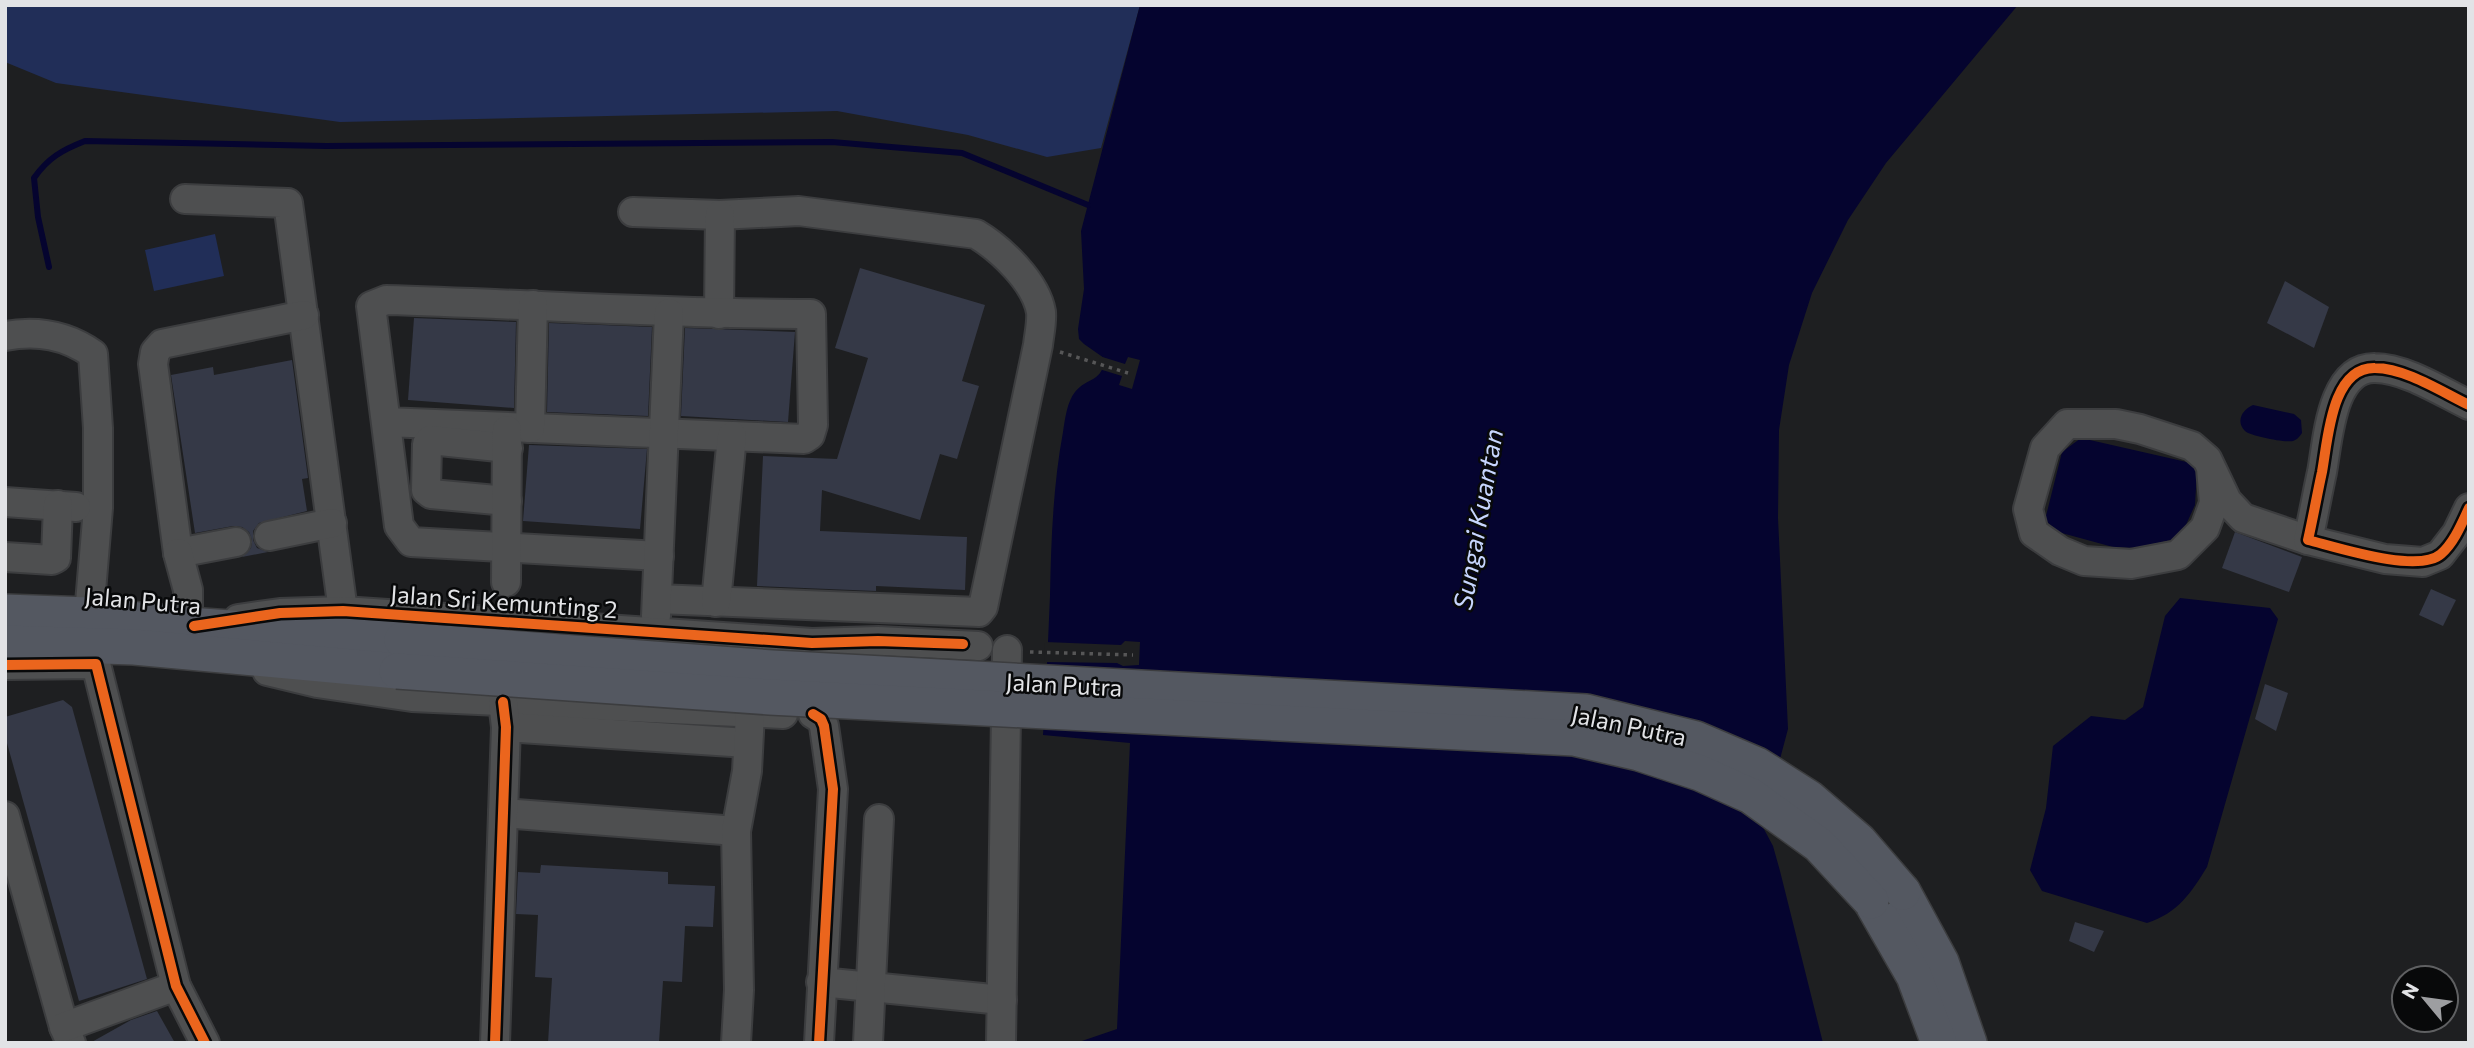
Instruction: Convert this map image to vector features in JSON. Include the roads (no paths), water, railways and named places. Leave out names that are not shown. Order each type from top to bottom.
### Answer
[{"type":"main road","name":"Jalan Putra","points":[[5,612],[93,642]]},
{"type":"main road","name":"Jalan Putra","points":[[5,643],[93,642],[192,635],[771,697],[1574,738],[1639,752],[1700,773],[1751,796],[1887,897],[1941,962],[1969,1043]]},
{"type":"main road","name":"Jalan Putra","points":[[1887,897],[1939,1043]]},
{"type":"street","points":[[185,199],[288,203],[343,611]]},
{"type":"street","points":[[633,212],[720,215],[799,211],[976,234],[996,246],[1020,273],[1036,297],[1041,314],[1038,345],[983,607],[979,612],[971,645]]},
{"type":"street","points":[[719,314],[720,215]]},
{"type":"street","points":[[507,501],[431,494],[426,490],[427,444],[430,440],[515,434],[665,433],[804,439],[810,435],[813,425],[811,314],[669,313],[386,300],[371,306],[399,526],[411,542],[659,556]]},
{"type":"street","points":[[506,582],[507,501],[533,305]]},
{"type":"street","points":[[655,633],[669,313]]},
{"type":"street","points":[[304,315],[162,344],[155,352],[153,364],[178,553],[188,590],[192,635],[317,683],[412,697],[504,715],[747,743]]},
{"type":"street","points":[[5,336],[30,331],[75,342],[93,354],[98,428],[93,642],[176,986],[205,1043]]},
{"type":"street","points":[[2308,540],[2331,414],[2343,387],[2357,370],[2374,368],[2398,371],[2469,405]]},
{"type":"street","points":[[386,422],[515,434]]},
{"type":"street","points":[[2211,468],[2214,503],[2205,528],[2178,555],[2131,564],[2084,561],[2060,551],[2034,533],[2028,509],[2045,448],[2067,424],[2116,424],[2192,446],[2207,459],[2227,501],[2243,518],[2308,540],[2385,559],[2423,562],[2440,555],[2457,533],[2469,508]]},
{"type":"street","points":[[716,602],[732,436]]},
{"type":"street","points":[[5,502],[98,508]]},
{"type":"street","points":[[5,557],[56,558],[58,505]]},
{"type":"street","points":[[269,536],[332,523]]},
{"type":"street","points":[[178,553],[236,542]]},
{"type":"street","points":[[657,599],[979,612]]},
{"type":"street","name":"Jalan Sri Kemunting 2","points":[[192,635],[280,613],[343,611],[812,643],[878,641],[971,645],[1011,650],[1003,1000]]},
{"type":"street","points":[[832,664],[878,641]]},
{"type":"street","points":[[5,665],[93,642]]},
{"type":"street","points":[[812,643],[824,651],[832,664],[835,682],[832,693],[813,715]]},
{"type":"street","points":[[504,715],[750,713],[813,715],[821,719],[833,789],[819,1043]]},
{"type":"street","points":[[736,1043],[739,990],[736,831],[747,771],[750,713]]},
{"type":"street","points":[[495,1043],[504,715]]},
{"type":"street","points":[[503,813],[736,831]]},
{"type":"street","points":[[5,816],[67,1035],[176,986]]},
{"type":"street","points":[[868,1043],[878,819]]},
{"type":"street","points":[[821,982],[1003,1000],[1001,1043]]},
{"type":"water","name":"Sungai Kuantan","points":[[1140,5],[2018,5],[1886,163],[1848,220],[1812,293],[1789,365],[1779,430],[1778,518],[1788,729],[1758,818],[1773,846],[1823,1043],[1076,1043],[1117,1029],[1130,743],[1043,735],[1053,514],[1068,406],[1075,392],[1098,375],[1103,366],[1104,358],[1079,339],[1084,289],[1081,231]]},
{"type":"water","points":[[2253,405],[2294,414],[2301,420],[2302,433],[2289,441],[2248,433],[2242,427],[2241,419],[2243,412]]},
{"type":"water","points":[[2081,438],[2191,463],[2197,470],[2195,505],[2180,538],[2135,548],[2113,547],[2058,532],[2045,520],[2062,452]]},
{"type":"water","points":[[2180,598],[2270,608],[2278,619],[2207,867],[2183,901],[2167,914],[2147,923],[2042,891],[2030,870],[2046,808],[2053,746],[2091,716],[2125,720],[2143,707],[2165,616]]},
{"type":"waterway","points":[[49,267],[38,217],[34,178],[56,155],[85,141],[326,146],[832,142],[962,153],[1088,205]]}]
